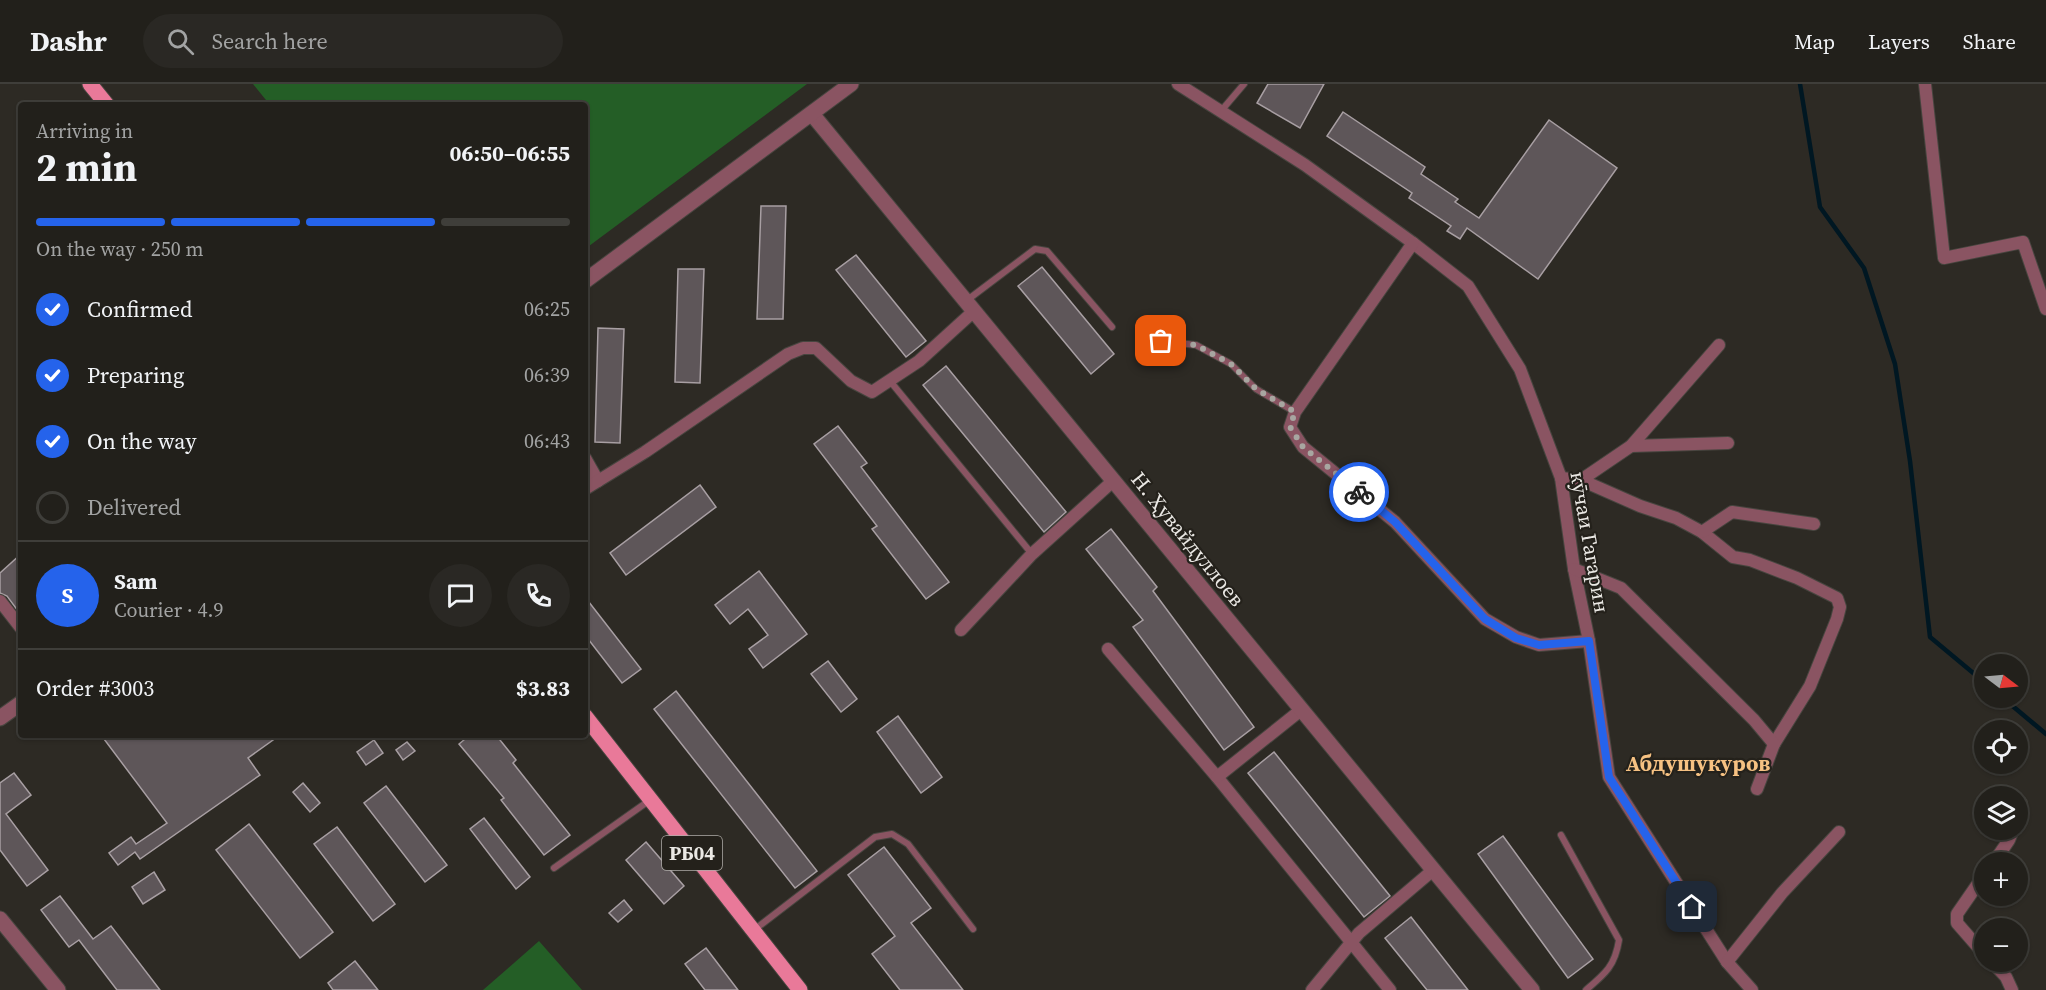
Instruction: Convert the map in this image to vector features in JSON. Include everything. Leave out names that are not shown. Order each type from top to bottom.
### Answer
[{"type":"main road","points":[[90,84],[105,102]]},
{"type":"main road","name":"РБ04","points":[[588,720],[800,990]]},
{"type":"street","name":"кӯчаи Гагарин","points":[[1178,84],[1305,165],[1468,286],[1520,369],[1561,478],[1574,569],[1589,641],[1609,777],[1727,962],[1752,990]]},
{"type":"street","points":[[1925,84],[1944,258],[2023,242],[2046,309]]},
{"type":"street","points":[[588,279],[813,114],[849,85]]},
{"type":"street","name":"Н. Ҳувайдуллоев","points":[[813,114],[1532,990]]},
{"type":"street","points":[[1413,243],[1295,412],[1290,427],[1303,447],[1395,522],[1485,619],[1516,638],[1539,645],[1589,641]]},
{"type":"street","points":[[588,487],[645,452],[788,354],[802,348],[816,348],[851,381],[872,392],[919,361],[970,306]]},
{"type":"street","points":[[1581,480],[1630,446],[1719,345]]},
{"type":"street","points":[[1630,446],[1728,443]]},
{"type":"street","points":[[588,463],[598,481]]},
{"type":"street","points":[[1561,478],[1581,480],[1640,506],[1676,518],[1702,532],[1733,557],[1750,560],[1797,578],[1837,598],[1840,607],[1810,686],[1774,744],[1757,789]]},
{"type":"street","points":[[961,630],[1032,554],[1113,481]]},
{"type":"street","points":[[1702,532],[1732,512],[1814,524]]},
{"type":"street","points":[[1574,569],[1621,588],[1747,712],[1774,744]]},
{"type":"street","points":[[0,601],[18,624]]},
{"type":"street","points":[[1108,649],[1217,777],[1390,990]]},
{"type":"street","points":[[0,718],[18,704]]},
{"type":"street","points":[[1217,777],[1301,710]]},
{"type":"street","points":[[1727,962],[1782,893],[1839,832]]},
{"type":"street","points":[[1312,990],[1359,933],[1432,871]]},
{"type":"street","points":[[1974,889],[1957,914],[1957,924],[1974,943]]},
{"type":"street","points":[[0,919],[58,990]]},
{"type":"street","points":[[2001,972],[2012,990]]},
{"type":"lane","points":[[1221,111],[1244,84]]},
{"type":"lane","points":[[970,306],[1035,249],[1047,251],[1112,327]]},
{"type":"lane","points":[[1145,324],[1161,341],[1196,345],[1231,364],[1256,389],[1295,412]]},
{"type":"lane","points":[[889,381],[1032,554]]},
{"type":"lane","points":[[554,868],[651,800]]},
{"type":"lane","points":[[753,931],[875,837],[892,834],[908,844],[973,929]]},
{"type":"lane","points":[[1561,835],[1619,940],[1616,956],[1607,972],[1586,990]]},
{"type":"green space","points":[[253,84],[807,84],[588,247],[588,102],[268,102]]},
{"type":"green space","points":[[539,941],[582,990],[483,990]]},
{"type":"building","points":[[1268,84],[1324,84],[1300,128],[1257,103]]},
{"type":"building","points":[[1343,112],[1425,167],[1421,174],[1458,199],[1455,202],[1479,218],[1549,120],[1617,168],[1538,279],[1467,228],[1460,239],[1447,231],[1451,226],[1409,198],[1412,193],[1327,136]]},
{"type":"building","points":[[761,206],[786,206],[783,319],[757,319]]},
{"type":"building","points":[[856,255],[926,341],[906,357],[836,270]]},
{"type":"building","points":[[1042,267],[1114,354],[1091,374],[1018,286]]},
{"type":"building","points":[[678,269],[704,269],[700,383],[675,382]]},
{"type":"building","points":[[598,328],[624,329],[620,443],[595,442]]},
{"type":"building","points":[[946,366],[1066,512],[1044,532],[923,385]]},
{"type":"building","points":[[838,426],[867,463],[861,467],[949,582],[926,599],[872,529],[877,526],[814,444]]},
{"type":"building","points":[[700,485],[716,507],[626,575],[610,553]]},
{"type":"building","points":[[1111,529],[1157,587],[1153,591],[1254,727],[1224,750],[1133,627],[1143,620],[1086,549]]},
{"type":"building","points":[[18,557],[18,611],[7,596],[0,593],[0,573]]},
{"type":"building","points":[[759,571],[807,634],[763,668],[749,649],[768,635],[748,609],[730,624],[715,605]]},
{"type":"building","points":[[588,601],[641,669],[622,683],[588,639]]},
{"type":"building","points":[[828,661],[857,699],[841,712],[811,674]]},
{"type":"building","points":[[676,691],[817,871],[795,888],[654,709]]},
{"type":"building","points":[[898,716],[942,777],[921,793],[877,732]]},
{"type":"building","points":[[103,738],[276,738],[248,758],[260,775],[140,859],[135,852],[118,865],[109,853],[131,837],[136,844],[167,823]]},
{"type":"building","points":[[466,738],[498,738],[516,760],[513,763],[570,835],[544,855],[501,800],[504,798],[459,744]]},
{"type":"building","points":[[374,740],[383,753],[366,765],[357,752]]},
{"type":"building","points":[[407,742],[415,751],[403,760],[396,750]]},
{"type":"building","points":[[1274,752],[1390,896],[1364,917],[1248,773]]},
{"type":"building","points":[[14,773],[31,795],[6,814],[48,870],[27,886],[0,850],[0,783]]},
{"type":"building","points":[[303,783],[320,803],[310,812],[293,792]]},
{"type":"building","points":[[386,786],[447,865],[425,882],[364,803]]},
{"type":"building","points":[[484,818],[530,877],[516,889],[470,829]]},
{"type":"building","points":[[249,824],[333,932],[300,958],[216,850]]},
{"type":"building","points":[[337,827],[395,904],[373,921],[314,844]]},
{"type":"building","points":[[1503,836],[1593,959],[1568,978],[1478,854]]},
{"type":"building","points":[[646,842],[684,886],[664,904],[626,860]]},
{"type":"building","points":[[884,847],[931,908],[911,923],[963,990],[900,990],[872,954],[895,936],[848,875]]},
{"type":"building","points":[[154,872],[165,890],[143,904],[132,887]]},
{"type":"building","points":[[60,896],[93,939],[111,926],[160,990],[117,990],[79,940],[69,947],[41,910]]},
{"type":"building","points":[[624,900],[632,910],[618,922],[609,913]]},
{"type":"building","points":[[1411,917],[1468,990],[1427,990],[1385,938]]},
{"type":"building","points":[[706,948],[738,990],[705,990],[685,964]]},
{"type":"building","points":[[355,961],[378,990],[333,990],[328,983]]},
{"type":"waterway","points":[[1800,84],[1820,207],[1864,268],[1895,364],[1910,461],[1930,637],[1974,674]]},
{"type":"waterway","points":[[2015,708],[2046,734]]},
{"type":"way so far","points":[[1161,341],[1196,345],[1231,364],[1256,389],[1295,412],[1290,427],[1303,447],[1359,492]]},
{"type":"district","name":"Абдушукуров","points":[[1698,763]]},
{"type":"route","points":[[1359,492],[1395,522],[1485,619],[1516,638],[1539,645],[1589,641],[1609,777],[1692,907]]}]
